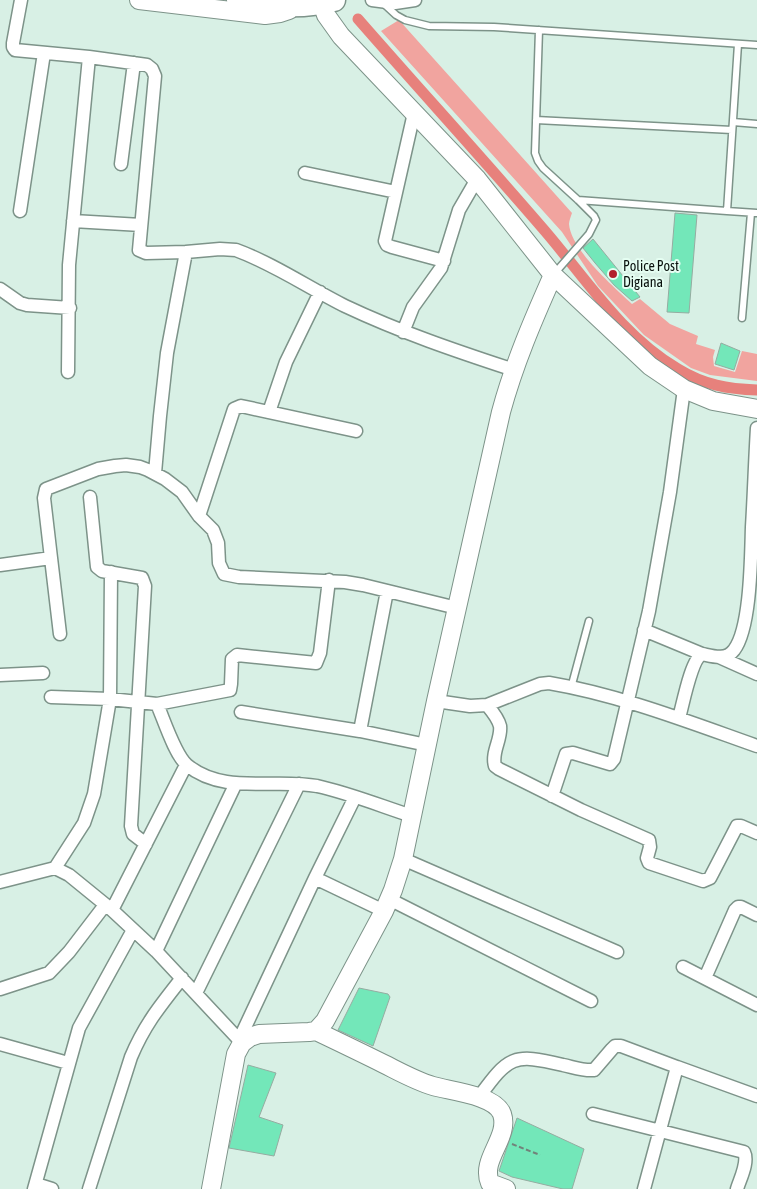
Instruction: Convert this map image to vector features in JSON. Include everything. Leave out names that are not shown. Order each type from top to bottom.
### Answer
[{"type":"highway","points":[[238,0],[299,6],[326,1]]},
{"type":"street","points":[[21,0],[13,47],[15,50],[134,63],[147,65],[152,69],[155,76],[139,250],[142,252],[236,250],[347,307],[404,332],[514,370]]},
{"type":"street","points":[[139,0],[265,15],[280,13],[299,6]]},
{"type":"street","points":[[377,1],[395,3],[415,0]]},
{"type":"street","points":[[326,1],[326,15],[337,31],[650,366],[684,388],[713,401],[757,409]]},
{"type":"street","points":[[20,211],[44,53]]},
{"type":"street","points":[[68,372],[69,265],[89,57]]},
{"type":"street","points":[[121,164],[134,63]]},
{"type":"street","points":[[414,113],[386,235],[387,245],[444,261]]},
{"type":"street","points":[[305,173],[396,192]]},
{"type":"street","points":[[404,332],[413,306],[437,275],[444,261],[459,210],[477,179]]},
{"type":"street","points":[[73,221],[141,225]]},
{"type":"street","points":[[155,473],[167,353],[186,252]]},
{"type":"street","points":[[240,1042],[259,1034],[299,1034],[316,1030],[325,1022],[386,905],[403,859],[436,701],[501,412],[529,328],[559,268]]},
{"type":"street","points":[[0,289],[20,303],[27,305],[70,308]]},
{"type":"street","points":[[270,412],[286,362],[320,292]]},
{"type":"street","points":[[552,796],[566,754],[573,753],[605,764],[612,763],[644,630],[670,492],[684,388]]},
{"type":"street","points":[[199,516],[234,409],[241,406],[356,431]]},
{"type":"street","points":[[719,657],[727,656],[733,651],[742,632],[749,591],[754,557],[757,428]]},
{"type":"street","points":[[60,634],[44,498],[46,489],[98,470],[126,465],[140,466],[155,473],[182,492],[199,516],[213,530],[218,543],[219,563],[224,574],[239,577],[329,580],[363,585],[457,608]]},
{"type":"street","points":[[90,497],[96,564],[99,570],[138,576],[144,581],[131,826],[133,834],[146,844]]},
{"type":"street","points":[[0,565],[51,558]]},
{"type":"street","points":[[55,868],[80,830],[90,810],[98,777],[110,698],[111,572]]},
{"type":"street","points":[[50,697],[110,698],[157,704],[230,690],[232,684],[232,659],[237,655],[316,663],[320,653],[329,580]]},
{"type":"street","points":[[360,731],[388,591]]},
{"type":"street","points":[[644,630],[702,654],[719,657],[757,674]]},
{"type":"street","points":[[679,718],[693,667],[698,656],[702,654]]},
{"type":"street","points":[[0,675],[44,673]]},
{"type":"street","points":[[436,701],[470,706],[487,705],[540,684],[548,683],[627,702],[679,718],[757,746]]},
{"type":"street","points":[[157,704],[180,758],[186,765],[207,776],[236,783],[299,784],[319,787],[412,816]]},
{"type":"street","points":[[487,705],[497,719],[500,729],[495,766],[552,796],[649,840],[650,847],[647,858],[650,863],[703,881],[710,878],[737,826],[757,833]]},
{"type":"street","points":[[241,712],[360,731],[427,745]]},
{"type":"street","points":[[0,989],[49,973],[108,908],[146,844],[186,765]]},
{"type":"street","points":[[156,951],[236,783]]},
{"type":"street","points":[[196,993],[299,784]]},
{"type":"street","points":[[211,1189],[236,1054],[240,1042],[315,878],[355,797]]},
{"type":"street","points":[[403,859],[617,952]]},
{"type":"street","points":[[0,882],[55,868],[69,874],[156,951],[240,1042]]},
{"type":"street","points":[[315,878],[386,905],[591,1001]]},
{"type":"street","points":[[705,978],[735,910],[741,907],[757,915]]},
{"type":"street","points":[[52,1189],[35,1187],[68,1063],[79,1028],[133,930]]},
{"type":"street","points":[[683,968],[757,1004]]},
{"type":"street","points":[[89,1189],[137,1042],[151,1018],[182,978]]},
{"type":"street","points":[[316,1030],[417,1080],[479,1096],[500,1110],[503,1116],[500,1139],[488,1166],[481,1189]]},
{"type":"street","points":[[0,1044],[68,1063]]},
{"type":"street","points":[[479,1096],[498,1071],[516,1060],[535,1058],[584,1070],[594,1070],[615,1046],[621,1046],[757,1096]]},
{"type":"street","points":[[644,1189],[678,1067]]},
{"type":"street","points":[[593,1114],[744,1152],[746,1155],[745,1161],[737,1189]]},
{"type":"street","points":[[488,1166],[487,1176],[490,1183],[506,1189]]},
{"type":"lane","points":[[377,1],[396,15],[420,25],[539,30],[757,45]]},
{"type":"lane","points":[[539,30],[535,153],[543,168],[578,200],[596,220],[589,234],[559,268]]},
{"type":"lane","points":[[727,211],[738,44]]},
{"type":"lane","points":[[536,120],[732,130]]},
{"type":"lane","points":[[733,122],[757,124]]},
{"type":"lane","points":[[578,200],[754,213],[742,318]]},
{"type":"lane","points":[[571,688],[589,620]]},
{"type":"path","points":[[500,1139],[540,1155]]},
{"type":"shaded area","points":[[399,20],[572,213],[569,224],[572,234],[577,245],[594,267],[632,304],[640,299],[670,324],[698,336],[696,344],[715,350],[713,357],[714,366],[735,372],[742,351],[757,354],[757,381],[710,375],[691,368],[644,335],[598,286],[562,232],[381,31]]},
{"type":"building","points":[[675,213],[697,215],[689,313],[667,312]]},
{"type":"building","name":"Police Post Digiana","points":[[593,239],[640,297],[632,301],[614,285],[595,263],[583,248]]},
{"type":"building","points":[[721,343],[740,351],[734,370],[715,364]]},
{"type":"building","points":[[359,988],[388,994],[390,997],[373,1046],[338,1030]]},
{"type":"building","points":[[248,1065],[276,1073],[259,1117],[283,1125],[274,1156],[229,1148]]},
{"type":"building","points":[[517,1118],[584,1149],[572,1189],[563,1189],[512,1177],[499,1171]]},
{"type":"waterway","points":[[358,19],[545,231],[622,324],[658,356],[697,379],[736,389],[757,390]]},
{"type":"place","name":"Police Post Digiana","points":[[613,274]]}]
